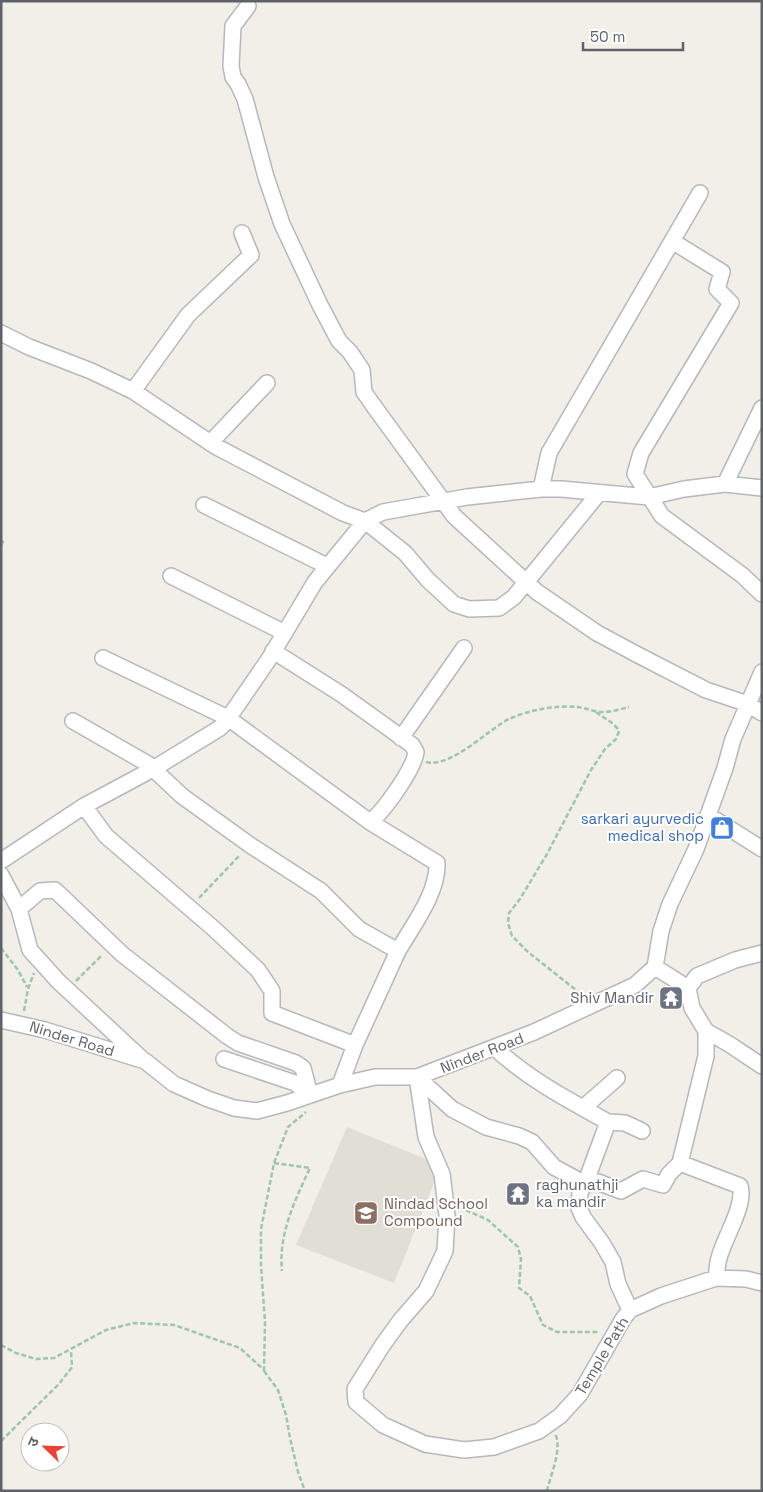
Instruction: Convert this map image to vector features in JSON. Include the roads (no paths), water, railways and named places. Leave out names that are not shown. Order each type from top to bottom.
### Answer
[{"type":"street","points":[[248,6],[234,26],[232,36],[232,77],[238,84],[245,100],[266,177],[282,224],[339,341],[350,352],[362,370],[364,392],[442,501],[454,516],[526,582],[544,597],[597,633],[706,690],[748,704],[762,713]]},
{"type":"street","points":[[541,489],[550,453],[700,193]]},
{"type":"street","points":[[133,391],[188,315],[251,255],[242,233]]},
{"type":"street","points":[[672,242],[722,272],[717,289],[731,303],[641,453],[636,474],[649,498],[662,516],[704,549],[742,575],[762,594]]},
{"type":"street","points":[[1,333],[29,347],[91,371],[133,391],[210,443],[342,513],[364,521],[405,553],[428,580],[454,604],[469,609],[498,608],[514,597],[599,492]]},
{"type":"street","points":[[210,443],[267,383]]},
{"type":"street","points":[[725,484],[762,408]]},
{"type":"street","points":[[1,861],[84,806],[153,769],[220,728],[273,652],[315,582],[364,521],[383,512],[442,501],[541,489],[599,492],[649,498],[684,489],[725,484],[761,487]]},
{"type":"street","points":[[204,505],[327,566]]},
{"type":"street","points":[[171,576],[285,633]]},
{"type":"street","points":[[401,738],[464,648]]},
{"type":"street","points":[[273,652],[341,694],[412,745],[416,752],[415,759],[379,814],[370,822]]},
{"type":"street","points":[[103,658],[228,718],[370,822],[437,862],[438,874],[433,890],[398,951],[355,1046],[340,1085]]},
{"type":"street","points":[[762,672],[733,739],[725,768],[696,849],[670,904],[661,931],[655,967],[688,988],[692,1008],[706,1031],[762,1066]]},
{"type":"street","points":[[73,721],[148,764],[182,796],[250,845],[321,891],[359,929],[398,951]]},
{"type":"street","points":[[84,806],[106,836],[258,970],[272,991],[272,1013],[355,1046]]},
{"type":"street","points":[[708,815],[762,849]]},
{"type":"street","points":[[1,875],[19,909],[30,950],[68,990],[145,1061]]},
{"type":"street","points":[[19,909],[40,891],[54,890],[112,945],[238,1043],[296,1063],[304,1068],[310,1102]]},
{"type":"street","points":[[688,988],[697,976],[735,960],[762,953]]},
{"type":"street","name":"Ninder Road","points":[[8,1022],[45,1030],[145,1061],[174,1084],[234,1108],[257,1111],[310,1102],[340,1085],[375,1077],[417,1077],[534,1032],[595,1004],[635,984],[655,967]]},
{"type":"street","points":[[417,1077],[452,1109],[486,1127],[519,1136],[532,1142],[554,1167],[585,1184],[598,1182],[621,1191],[644,1179],[663,1184],[669,1174],[680,1163],[706,1056],[706,1031]]},
{"type":"street","points":[[494,1048],[509,1062],[543,1085],[608,1122],[625,1122],[642,1131]]},
{"type":"street","points":[[224,1059],[295,1083],[310,1102]]},
{"type":"street","name":"Temple Path","points":[[417,1077],[426,1137],[442,1174],[447,1215],[445,1252],[426,1291],[400,1321],[355,1389],[356,1402],[383,1424],[425,1444],[464,1450],[494,1446],[539,1432],[560,1416],[580,1394],[630,1310],[661,1296],[716,1278],[762,1283]]},
{"type":"street","points":[[584,1107],[617,1078]]},
{"type":"street","points":[[608,1122],[585,1184],[580,1192],[579,1208],[612,1262],[618,1284],[630,1310]]},
{"type":"street","points":[[680,1163],[740,1186],[742,1193],[719,1258],[716,1278]]},
{"type":"place","name":"sarkari ayurvedic medical shop","points":[[722,828]]},
{"type":"place","name":"Shiv Mandir","points":[[671,998]]},
{"type":"place","name":"raghunathji ka mandir","points":[[518,1194]]},
{"type":"place","name":"Nindad School Compound","points":[[366,1213]]}]
